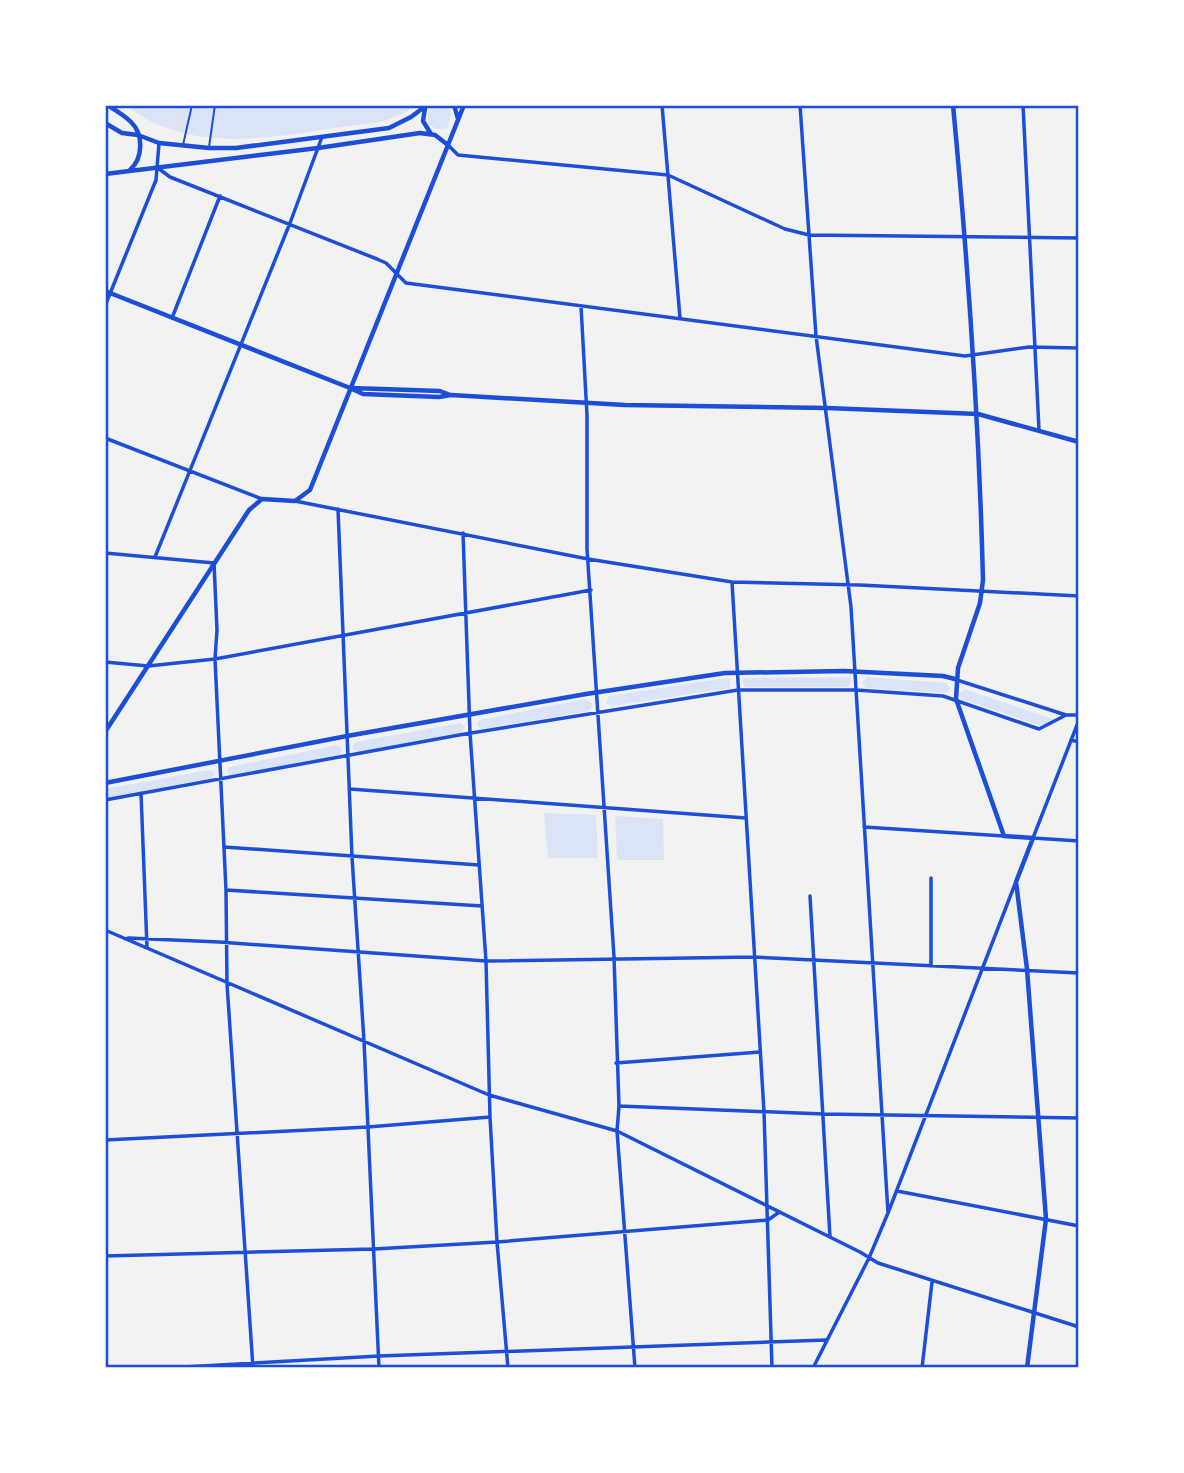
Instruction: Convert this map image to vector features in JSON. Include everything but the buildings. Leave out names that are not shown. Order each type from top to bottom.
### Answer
[{"type":"main road","points":[[107,105],[130,120],[138,135],[139,157],[129,171]]},
{"type":"main road","points":[[105,123],[122,132],[159,143],[209,149],[388,128],[401,123],[428,105]]},
{"type":"main road","points":[[428,105],[423,113],[423,121],[431,134],[448,145]]},
{"type":"main road","points":[[454,105],[458,120]]},
{"type":"main road","points":[[105,732],[249,510],[262,499],[295,502],[310,490],[464,105]]},
{"type":"main road","points":[[953,105],[978,414],[982,592],[956,679],[956,699],[1004,836],[1033,838],[1016,882],[1027,970],[1045,1219],[1027,1368]]},
{"type":"main road","points":[[105,174],[431,134]]},
{"type":"main road","points":[[108,293],[351,388],[366,386],[440,391],[451,395],[586,403],[978,414],[1079,442]]},
{"type":"main road","points":[[105,783],[470,714],[737,671],[855,671],[956,679]]},
{"type":"street","points":[[662,105],[680,318]]},
{"type":"street","points":[[800,105],[816,336],[849,585],[888,1213]]},
{"type":"street","points":[[1023,105],[1039,430]]},
{"type":"street","points":[[155,556],[241,346],[322,137]]},
{"type":"street","points":[[105,306],[156,180],[159,143]]},
{"type":"street","points":[[448,145],[458,155],[668,175],[785,229],[809,235],[1079,238]]},
{"type":"street","points":[[158,168],[170,177],[386,263],[406,283],[974,356],[1036,347],[1079,348]]},
{"type":"street","points":[[172,319],[220,196]]},
{"type":"street","points":[[581,306],[586,403],[588,559],[614,957],[619,1106],[617,1131],[635,1368]]},
{"type":"street","points":[[105,438],[262,499]]},
{"type":"street","points":[[295,502],[588,559],[732,582],[1079,596]]},
{"type":"street","points":[[338,509],[352,857],[364,1041],[379,1368]]},
{"type":"street","points":[[463,533],[470,733],[486,961],[490,1117],[508,1368]]},
{"type":"street","points":[[105,553],[214,563],[227,984],[253,1366]]},
{"type":"street","points":[[732,582],[764,1112],[772,1368]]},
{"type":"street","points":[[105,662],[148,666],[215,659],[591,590]]},
{"type":"street","points":[[956,679],[1066,715],[1079,715]]},
{"type":"street","points":[[105,800],[470,733],[738,690],[856,690],[943,696],[1040,729],[1066,715]]},
{"type":"street","points":[[1079,720],[1033,838],[1079,841]]},
{"type":"street","points":[[1072,740],[1079,742]]},
{"type":"street","points":[[350,789],[746,818]]},
{"type":"street","points":[[141,793],[147,947]]},
{"type":"street","points":[[864,827],[1004,836]]},
{"type":"street","points":[[224,847],[479,865]]},
{"type":"street","points":[[931,878],[931,965]]},
{"type":"street","points":[[813,1368],[869,1258],[888,1213],[1016,882]]},
{"type":"street","points":[[226,890],[482,906]]},
{"type":"street","points":[[810,896],[830,1237]]},
{"type":"street","points":[[105,930],[489,1095],[617,1131],[830,1237],[878,1264],[1079,1327]]},
{"type":"street","points":[[123,937],[486,961],[754,957],[1079,973]]},
{"type":"street","points":[[616,1063],[760,1052]]},
{"type":"street","points":[[619,1106],[822,1114],[1079,1118]]},
{"type":"street","points":[[105,1140],[368,1127],[490,1117]]},
{"type":"street","points":[[897,1191],[1079,1226]]},
{"type":"street","points":[[105,1256],[374,1249],[497,1242],[768,1220],[779,1212]]},
{"type":"street","points":[[922,1368],[932,1282]]},
{"type":"street","points":[[164,1368],[253,1366],[379,1356],[827,1340]]},
{"type":"lane","points":[[183,146],[192,105]]},
{"type":"lane","points":[[209,149],[215,105]]},
{"type":"shaded area","points":[[126,105],[417,105],[396,117],[377,122],[282,136],[227,139],[174,130],[149,120]]},
{"type":"shaded area","points":[[435,105],[448,106],[452,114],[447,128],[435,128],[429,123],[428,114]]},
{"type":"shaded area","points":[[848,677],[852,680],[848,687],[744,687],[742,681],[744,678]]},
{"type":"shaded area","points":[[867,677],[946,683],[950,688],[945,693],[866,688],[862,683]]},
{"type":"shaded area","points":[[730,679],[730,688],[611,706],[606,703],[609,696]]},
{"type":"shaded area","points":[[965,689],[1055,720],[1039,725],[961,699],[959,694]]},
{"type":"shaded area","points":[[586,699],[593,704],[589,711],[481,729],[477,725],[479,720]]},
{"type":"shaded area","points":[[460,723],[465,727],[462,732],[358,752],[353,750],[352,746],[356,742]]},
{"type":"shaded area","points":[[337,745],[342,749],[340,755],[230,775],[227,771],[229,767]]},
{"type":"shaded area","points":[[209,770],[215,773],[212,778],[105,798],[105,789]]},
{"type":"shaded area","points":[[544,813],[596,815],[598,858],[548,858]]},
{"type":"shaded area","points":[[615,816],[663,819],[664,860],[617,860]]}]
